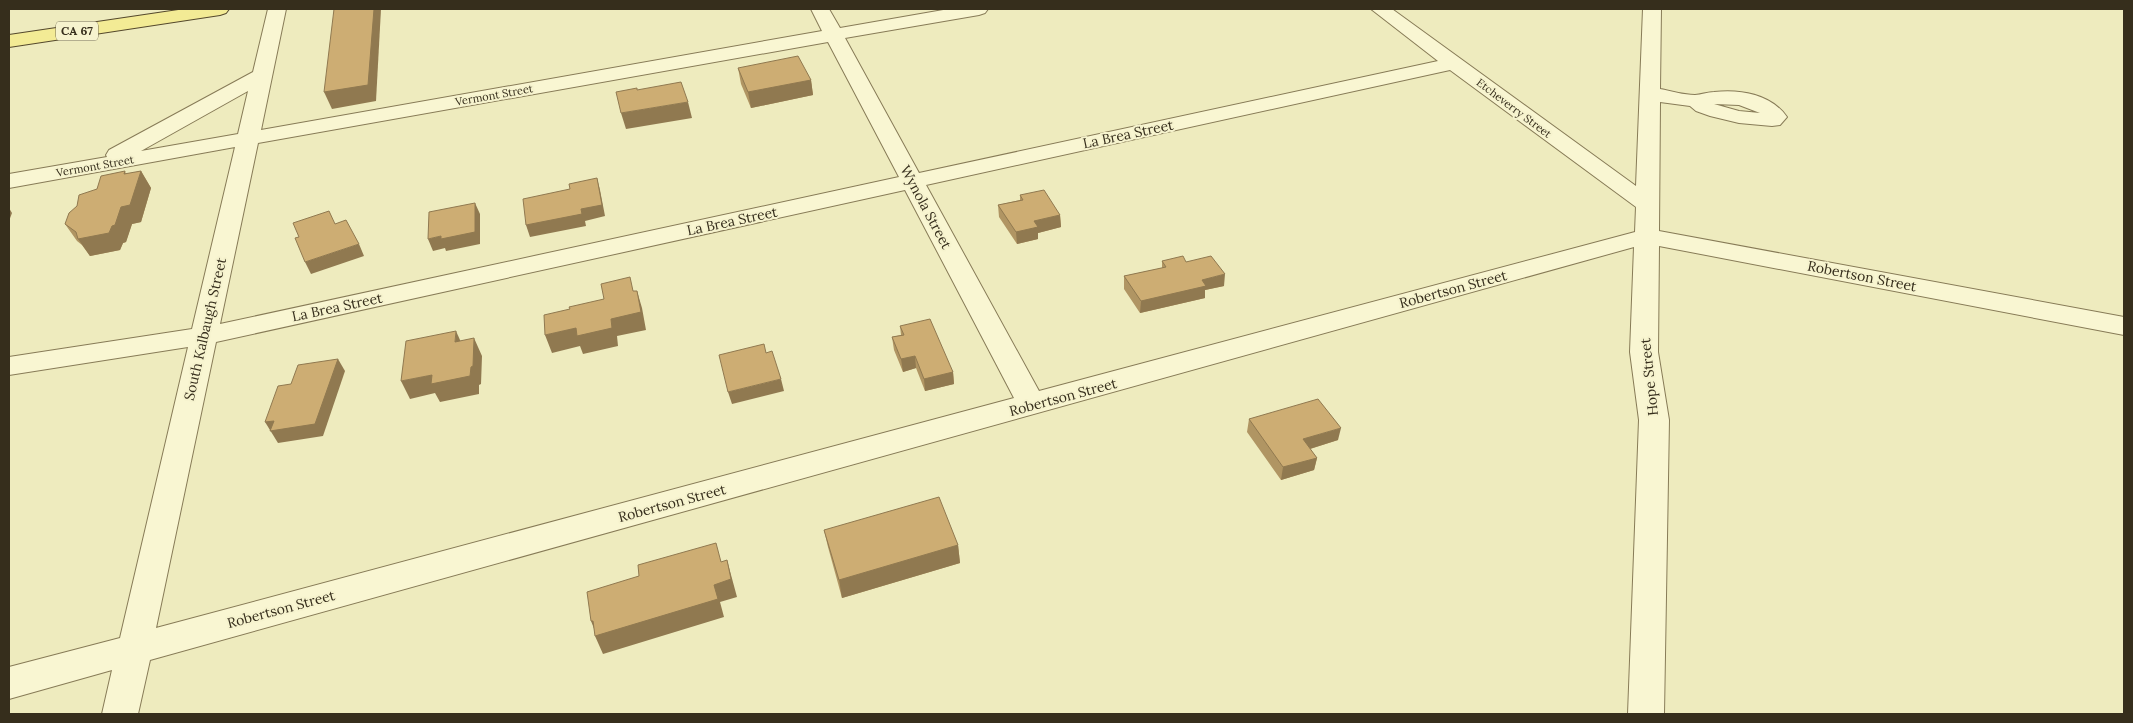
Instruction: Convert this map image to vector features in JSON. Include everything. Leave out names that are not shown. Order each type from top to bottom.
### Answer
[{"type":"main road","name":"CA 67","points":[[9,41],[220,9]]},
{"type":"street","name":"South Kalbaugh Street","points":[[120,714],[277,9]]},
{"type":"street","name":"Wynola Street","points":[[820,9],[1032,405]]},
{"type":"street","name":"Vermont Street","points":[[9,181],[980,9]]},
{"type":"street","name":"Etcheverry Street","points":[[1380,9],[1648,205]]},
{"type":"street","name":"Hope Street","points":[[1646,714],[1654,420],[1644,352],[1652,9]]},
{"type":"street","name":"La Brea Street","points":[[9,366],[203,336],[1454,63]]},
{"type":"street","points":[[97,166],[262,75]]},
{"type":"street","points":[[1651,94],[1696,101]]},
{"type":"street","points":[[154,156],[206,106]]},
{"type":"street","name":"Robertson Street","points":[[9,683],[1648,236],[2124,326]]},
{"type":"building","points":[[334,9],[374,9],[368,85],[324,92]]},
{"type":"building","points":[[798,56],[811,80],[748,92],[738,68]]},
{"type":"building","points":[[681,82],[688,102],[621,113],[616,92]]},
{"type":"building","points":[[125,171],[124,174],[141,171],[130,205],[121,207],[115,225],[112,226],[109,233],[78,239],[76,232],[65,224],[69,213],[77,206],[79,195],[97,189],[101,176]]},
{"type":"building","points":[[597,178],[602,205],[581,209],[582,214],[526,225],[523,199],[570,189],[569,184]]},
{"type":"building","points":[[1044,190],[1060,215],[1034,221],[1038,227],[1016,232],[998,205],[1023,200],[1020,195]]},
{"type":"building","points":[[475,203],[475,232],[441,239],[441,236],[428,239],[429,212]]},
{"type":"building","points":[[329,211],[335,224],[346,220],[359,244],[305,262],[295,238],[299,237],[293,223]]},
{"type":"building","points":[[1183,256],[1186,262],[1211,256],[1225,274],[1202,280],[1206,286],[1141,301],[1124,276],[1166,267],[1162,261]]},
{"type":"building","points":[[630,277],[633,291],[637,291],[641,312],[611,319],[612,328],[577,336],[576,328],[545,335],[544,315],[604,299],[601,284]]},
{"type":"building","points":[[930,319],[953,372],[924,379],[915,356],[901,359],[892,337],[904,335],[900,326]]},
{"type":"building","points":[[456,331],[455,342],[474,338],[473,366],[471,367],[470,376],[431,384],[432,375],[401,381],[406,341]]},
{"type":"building","points":[[764,344],[766,353],[772,351],[781,379],[728,392],[719,355]]},
{"type":"building","points":[[338,359],[315,424],[270,431],[274,421],[265,422],[278,386],[291,384],[298,365]]},
{"type":"building","points":[[1318,399],[1341,428],[1303,439],[1317,458],[1283,467],[1249,419]]},
{"type":"building","points":[[939,497],[958,545],[839,580],[824,530]]},
{"type":"building","points":[[716,543],[721,562],[727,560],[731,579],[714,585],[718,599],[595,636],[587,592],[639,576],[638,565]]}]
